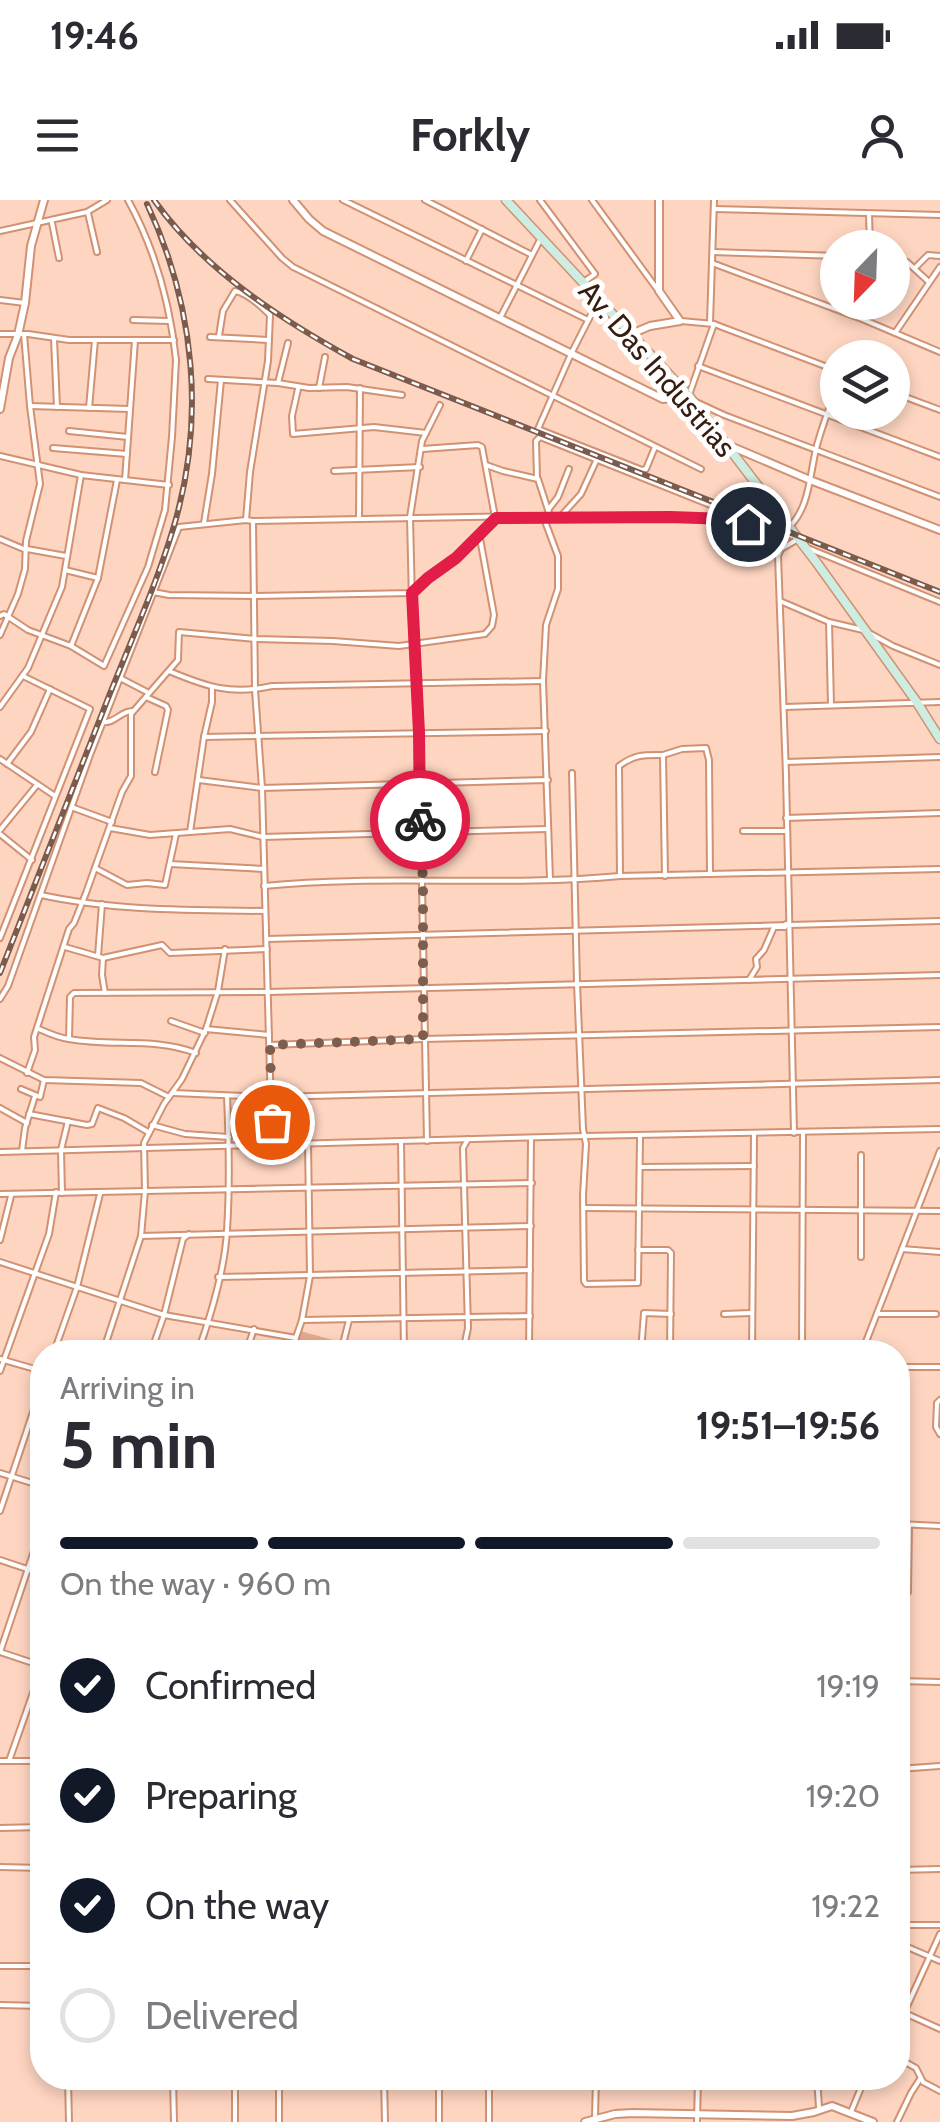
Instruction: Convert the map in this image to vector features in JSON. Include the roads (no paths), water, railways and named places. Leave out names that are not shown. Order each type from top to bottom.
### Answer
[{"type":"main road","name":"Av. Das Industrias","points":[[506,200],[690,398],[817,562],[940,740]]},
{"type":"street","points":[[0,636],[22,581],[40,484],[21,335],[28,258],[44,200]]},
{"type":"street","points":[[0,231],[88,212],[107,200]]},
{"type":"street","points":[[0,616],[4,614],[22,627],[70,646],[105,666],[153,553],[169,485],[176,373],[174,340],[150,247],[128,200]]},
{"type":"street","points":[[230,200],[294,268],[701,469]]},
{"type":"street","points":[[293,200],[323,231],[570,354],[663,399],[680,388]]},
{"type":"street","points":[[343,200],[588,320]]},
{"type":"street","points":[[425,200],[532,255]]},
{"type":"street","points":[[540,200],[595,274],[582,283]]},
{"type":"street","points":[[592,200],[680,321]]},
{"type":"street","points":[[659,200],[659,291]]},
{"type":"street","points":[[714,200],[712,323],[690,398],[724,415],[940,497]]},
{"type":"street","points":[[714,209],[940,215]]},
{"type":"street","points":[[88,212],[97,252]]},
{"type":"street","points":[[870,214],[870,230]]},
{"type":"street","points":[[52,221],[59,258]]},
{"type":"street","points":[[466,261],[482,230]]},
{"type":"street","points":[[500,319],[541,238]]},
{"type":"street","points":[[713,252],[820,255]]},
{"type":"street","points":[[915,268],[928,256],[940,256]]},
{"type":"street","points":[[712,263],[940,352]]},
{"type":"street","points":[[910,264],[929,281],[940,284]]},
{"type":"street","points":[[895,333],[940,267]]},
{"type":"street","points":[[219,336],[225,306],[233,292],[238,291],[270,315],[250,472],[249,520],[255,596],[272,1146]]},
{"type":"street","points":[[0,300],[25,303]]},
{"type":"street","points":[[598,301],[538,428],[642,470],[655,446]]},
{"type":"street","points":[[133,320],[169,321]]},
{"type":"street","points":[[630,335],[650,326],[680,321],[712,323],[820,364]]},
{"type":"street","points":[[0,334],[54,339],[174,340]]},
{"type":"street","points":[[1,404],[6,371],[21,335]]},
{"type":"street","points":[[210,336],[269,340]]},
{"type":"street","points":[[54,339],[57,407]]},
{"type":"street","points":[[89,408],[94,340]]},
{"type":"street","points":[[126,480],[134,340]]},
{"type":"street","points":[[278,383],[288,343]]},
{"type":"street","points":[[319,388],[324,358]]},
{"type":"street","points":[[698,366],[820,412]]},
{"type":"street","points":[[208,379],[360,388],[402,395]]},
{"type":"street","points":[[204,523],[221,380]]},
{"type":"street","points":[[299,386],[292,416],[293,434],[374,427],[426,433]]},
{"type":"street","points":[[359,518],[360,388]]},
{"type":"street","points":[[910,399],[940,410]]},
{"type":"street","points":[[427,1140],[419,733],[410,517],[426,433],[440,405]]},
{"type":"street","points":[[30,406],[130,409]]},
{"type":"street","points":[[786,526],[796,520],[822,430]]},
{"type":"street","points":[[868,430],[940,457]]},
{"type":"street","points":[[68,432],[128,437]]},
{"type":"street","points":[[550,879],[543,682],[546,626],[558,589],[558,556],[536,478],[536,441],[540,437],[728,512],[728,519]]},
{"type":"street","points":[[724,442],[940,530]]},
{"type":"street","points":[[422,449],[480,446],[496,518]]},
{"type":"street","points":[[53,448],[127,454]]},
{"type":"street","points":[[0,456],[81,475],[169,485]]},
{"type":"street","points":[[561,516],[581,494],[596,459]]},
{"type":"street","points":[[486,465],[536,478]]},
{"type":"street","points":[[334,471],[420,467]]},
{"type":"street","points":[[547,514],[570,469]]},
{"type":"street","points":[[0,708],[23,676],[62,587],[81,475]]},
{"type":"street","points":[[70,646],[98,578],[117,480]]},
{"type":"street","points":[[0,999],[178,529],[249,520],[547,514],[728,519],[798,540],[819,554],[940,602]]},
{"type":"street","points":[[154,592],[255,596],[412,593],[456,558],[496,518]]},
{"type":"street","points":[[103,722],[132,711],[169,671],[180,655],[180,631],[256,639],[413,646],[488,632],[492,626],[492,601],[479,532]]},
{"type":"street","points":[[0,539],[26,549],[66,556]]},
{"type":"street","points":[[794,1132],[779,552],[798,540]]},
{"type":"street","points":[[65,570],[98,578]]},
{"type":"street","points":[[780,601],[828,622],[865,630],[940,665]]},
{"type":"street","points":[[828,622],[831,705]]},
{"type":"street","points":[[169,671],[212,689],[543,682]]},
{"type":"street","points":[[0,938],[90,708],[23,676]]},
{"type":"street","points":[[120,678],[168,710],[155,772]]},
{"type":"street","points":[[7,764],[32,732],[50,689]]},
{"type":"street","points":[[190,832],[212,689]]},
{"type":"street","points":[[782,707],[940,702]]},
{"type":"street","points":[[27,1073],[35,1050],[36,1028],[64,946],[122,792],[132,776],[132,711]]},
{"type":"street","points":[[204,738],[546,731]]},
{"type":"street","points":[[620,876],[619,766],[639,754],[663,754],[682,748],[706,748],[709,760],[710,874]]},
{"type":"street","points":[[663,754],[665,876]]},
{"type":"street","points":[[786,762],[940,757]]},
{"type":"street","points":[[0,759],[56,796]]},
{"type":"street","points":[[572,773],[576,983],[585,1136],[585,1283],[637,1284],[640,1136]]},
{"type":"street","points":[[199,780],[262,788],[548,780]]},
{"type":"street","points":[[32,860],[0,832],[37,786]]},
{"type":"street","points":[[72,807],[111,825],[150,835],[230,830],[263,837],[548,829]]},
{"type":"street","points":[[786,818],[940,813]]},
{"type":"street","points":[[742,832],[787,831]]},
{"type":"street","points":[[95,868],[127,885],[165,885],[176,834]]},
{"type":"street","points":[[170,864],[264,869]]},
{"type":"street","points":[[264,886],[940,869]]},
{"type":"street","points":[[40,894],[102,904],[265,910]]},
{"type":"street","points":[[102,904],[100,957],[105,992]]},
{"type":"street","points":[[266,939],[940,921]]},
{"type":"street","points":[[750,980],[757,968],[756,959],[774,928],[788,924]]},
{"type":"street","points":[[64,946],[100,957],[162,944],[168,953],[267,948]]},
{"type":"street","points":[[108,1340],[141,1236],[143,1147],[152,1124],[196,1053],[218,991],[226,950]]},
{"type":"street","points":[[69,1040],[68,1004],[74,993],[268,992],[940,975]]},
{"type":"street","points":[[171,1021],[205,1031],[269,1035]]},
{"type":"street","points":[[270,1045],[940,1027]]},
{"type":"street","points":[[36,1028],[69,1040],[172,1044],[196,1053]]},
{"type":"street","points":[[0,1058],[44,1080],[141,1082],[171,1095],[271,1097],[940,1080]]},
{"type":"street","points":[[20,1089],[40,1097],[44,1080]]},
{"type":"street","points":[[22,1150],[35,1096]]},
{"type":"street","points":[[202,1340],[227,1234],[227,1096]]},
{"type":"street","points":[[0,1108],[27,1123]]},
{"type":"street","points":[[30,1114],[92,1124],[98,1108],[148,1132]]},
{"type":"street","points":[[0,1371],[49,1234],[68,1121]]},
{"type":"street","points":[[152,1124],[176,1132],[229,1138]]},
{"type":"street","points":[[0,1152],[940,1129]]},
{"type":"street","points":[[802,1340],[803,1132]]},
{"type":"street","points":[[187,1146],[190,1134]]},
{"type":"street","points":[[752,1340],[754,1134]]},
{"type":"street","points":[[529,1340],[531,1138]]},
{"type":"street","points":[[466,1340],[464,1148],[468,1139]]},
{"type":"street","points":[[460,1140],[464,1148]]},
{"type":"street","points":[[401,1142],[404,1340]]},
{"type":"street","points":[[0,1262],[164,1315],[296,1338],[310,1276],[308,1143]]},
{"type":"street","points":[[867,1340],[940,1151]]},
{"type":"street","points":[[861,1155],[861,1257]]},
{"type":"street","points":[[640,1167],[754,1166]]},
{"type":"street","points":[[0,1194],[532,1183]]},
{"type":"street","points":[[58,1340],[78,1286],[100,1193]]},
{"type":"street","points":[[0,1240],[11,1195]]},
{"type":"street","points":[[584,1208],[940,1211]]},
{"type":"street","points":[[141,1236],[531,1226]]},
{"type":"street","points":[[178,1234],[183,1240]]},
{"type":"street","points":[[155,1340],[183,1240],[190,1234]]},
{"type":"street","points":[[902,1249],[940,1252]]},
{"type":"street","points":[[638,1250],[671,1253],[670,1340]]},
{"type":"street","points":[[218,1278],[530,1270]]},
{"type":"street","points":[[724,1314],[752,1312]]},
{"type":"street","points":[[642,1340],[644,1314],[671,1314]]},
{"type":"street","points":[[877,1314],[936,1314]]},
{"type":"street","points":[[302,1320],[530,1316]]},
{"type":"street","points":[[344,1340],[349,1320]]},
{"type":"street","points":[[250,1340],[254,1329]]},
{"type":"street","points":[[2,1360],[30,1368]]},
{"type":"street","points":[[910,1368],[940,1367]]},
{"type":"street","points":[[940,1400],[936,1427],[940,1434]]},
{"type":"street","points":[[0,1511],[30,1423]]},
{"type":"street","points":[[0,1473],[30,1482]]},
{"type":"street","points":[[910,1525],[940,1526]]},
{"type":"street","points":[[0,1560],[30,1571]]},
{"type":"street","points":[[30,1561],[0,1652],[30,1662]]},
{"type":"street","points":[[910,1681],[940,1682]]},
{"type":"street","points":[[9,1761],[30,1701]]},
{"type":"street","points":[[0,1760],[30,1761]]},
{"type":"street","points":[[910,1769],[940,1766]]},
{"type":"street","points":[[0,1828],[30,1827]]},
{"type":"street","points":[[0,1867],[30,1868]]},
{"type":"street","points":[[910,1870],[940,1869]]},
{"type":"street","points":[[910,1929],[940,1924]]},
{"type":"street","points":[[910,1994],[940,1934]]},
{"type":"street","points":[[910,1948],[940,1962]]},
{"type":"street","points":[[0,1966],[30,1966]]},
{"type":"street","points":[[0,2005],[30,2006]]},
{"type":"street","points":[[910,2016],[940,2029]]},
{"type":"street","points":[[910,2065],[916,2068],[920,2079],[940,2091]]},
{"type":"street","points":[[897,2122],[920,2079]]},
{"type":"street","points":[[68,2090],[68,2122]]},
{"type":"street","points":[[173,2090],[174,2122]]},
{"type":"street","points":[[235,2090],[235,2122]]},
{"type":"street","points":[[279,2090],[279,2122]]},
{"type":"street","points":[[384,2090],[385,2122]]},
{"type":"street","points":[[439,2090],[439,2122]]},
{"type":"street","points":[[489,2090],[489,2122]]},
{"type":"street","points":[[595,2120],[596,2090]]},
{"type":"street","points":[[698,2090],[698,2118]]},
{"type":"street","points":[[814,2122],[816,2090]]},
{"type":"street","points":[[851,2112],[861,2090]]},
{"type":"street","points":[[585,2122],[633,2113],[698,2118],[784,2116],[837,2106],[873,2122]]},
{"type":"railway","points":[[154,200],[219,270],[298,327],[353,359],[940,592]]},
{"type":"railway","points":[[0,973],[158,574],[183,488],[192,406],[185,323],[176,283],[147,204]]}]
